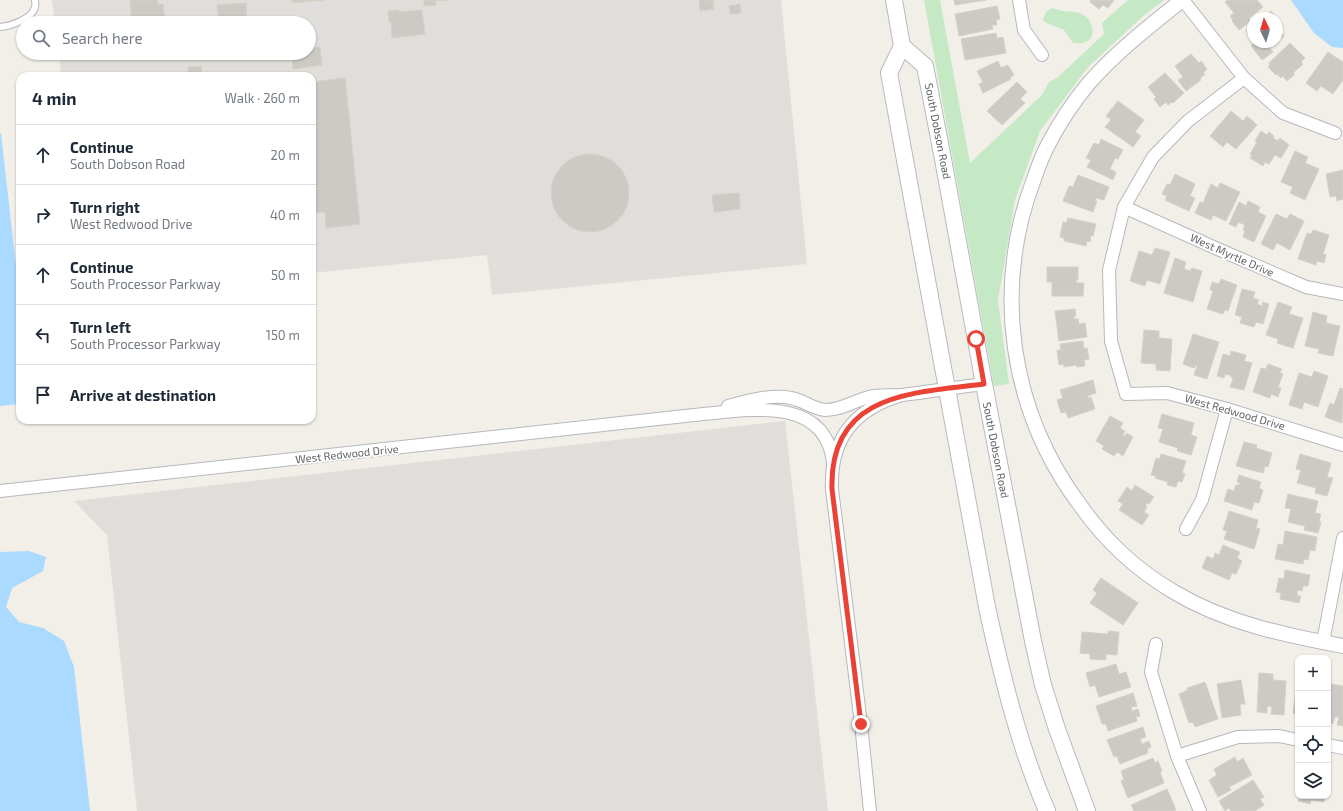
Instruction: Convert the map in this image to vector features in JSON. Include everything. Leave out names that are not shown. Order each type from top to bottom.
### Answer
[{"type":"main road","points":[[894,0],[902,46],[889,73],[987,607],[1001,671],[1013,716],[1027,759],[1047,811]]},
{"type":"main road","name":"South Dobson Road","points":[[902,46],[925,66],[1024,598],[1043,685],[1069,766],[1087,811]]},
{"type":"street","points":[[1019,0],[1024,30],[1042,55]]},
{"type":"street","points":[[1336,133],[1283,113],[1244,78],[1183,0],[1134,40],[1089,83],[1062,120],[1039,166],[1021,216],[1013,269],[1011,299],[1012,330],[1015,355],[1020,377],[1041,441],[1055,469],[1087,516],[1111,544],[1130,561],[1173,592],[1220,615],[1268,630],[1343,646]]},
{"type":"street","points":[[1124,207],[1153,157],[1188,121],[1244,78]]},
{"type":"street","name":"West Redwood Drive","points":[[1124,207],[1109,270],[1111,342],[1126,394],[1168,393],[1343,445]]},
{"type":"street","name":"West Myrtle Drive","points":[[1124,207],[1306,287],[1343,294]]},
{"type":"street","name":"West Redwood Drive","points":[[694,415],[732,405],[781,397],[791,398],[825,410],[843,408],[873,396],[902,395],[984,384]]},
{"type":"street","points":[[870,811],[861,724],[832,489],[833,462],[838,444],[857,419],[870,408],[902,395]]},
{"type":"street","points":[[1186,529],[1202,500],[1226,409]]},
{"type":"street","name":"West Redwood Drive","points":[[0,490],[123,478],[694,415],[771,410],[787,412],[800,416],[813,423],[824,434],[831,449],[833,462]]},
{"type":"street","points":[[1323,642],[1343,538]]},
{"type":"street","points":[[1156,644],[1151,672],[1177,756],[1200,811]]},
{"type":"street","points":[[1177,756],[1238,737],[1280,736],[1295,739]]},
{"type":"street","points":[[1331,746],[1343,748]]},
{"type":"lane","points":[[29,16],[35,7],[35,0]]},
{"type":"lane","points":[[0,27],[16,22]]},
{"type":"shaded area","points":[[52,0],[781,0],[807,264],[492,295],[487,255],[316,273],[316,72],[61,72],[60,60],[316,60],[316,16],[54,16]]},
{"type":"shaded area","points":[[785,421],[828,811],[137,811],[107,535],[74,501]]},
{"type":"green space","points":[[924,0],[940,0],[970,163],[1042,95],[1049,82],[1057,78],[1104,34],[1102,23],[1128,0],[1164,0],[1142,17],[1088,67],[1040,131],[1015,200],[998,300],[1009,384],[994,386]]},
{"type":"green space","points":[[1052,8],[1061,11],[1077,12],[1085,16],[1088,19],[1093,31],[1090,38],[1083,43],[1073,43],[1064,30],[1045,22],[1043,20],[1046,12]]},
{"type":"water","points":[[1291,0],[1343,0],[1343,48],[1332,47],[1314,33]]},
{"type":"water","points":[[1,133],[16,266],[16,404],[0,406]]},
{"type":"water","points":[[29,551],[46,557],[43,571],[12,588],[6,607],[19,622],[43,628],[64,641],[74,667],[90,811],[0,811],[0,552]]},
{"type":"building","points":[[130,0],[157,0],[158,5],[163,4],[164,16],[131,16]]},
{"type":"building","points":[[292,0],[325,0],[292,3]]},
{"type":"building","points":[[424,0],[448,0],[435,1],[436,5],[424,6]]},
{"type":"building","points":[[699,0],[713,0],[714,9],[700,11]]},
{"type":"building","points":[[954,0],[986,0],[955,5]]},
{"type":"building","points":[[1091,0],[1114,0],[1108,8],[1103,5],[1099,9],[1090,2]]},
{"type":"building","points":[[1227,0],[1257,0],[1263,7],[1257,12],[1247,12],[1247,24],[1239,30],[1230,16],[1234,13],[1225,2]]},
{"type":"building","points":[[246,3],[247,16],[218,16],[217,5]]},
{"type":"building","points":[[740,4],[741,13],[730,14],[729,6]]},
{"type":"building","points":[[997,6],[1000,19],[996,20],[997,25],[992,25],[993,29],[959,36],[955,14]]},
{"type":"building","points":[[399,10],[399,12],[422,10],[425,34],[392,38],[391,22],[389,22],[388,11]]},
{"type":"building","points":[[996,33],[997,38],[1003,37],[1006,53],[965,60],[961,39]]},
{"type":"building","points":[[1290,43],[1305,58],[1301,62],[1303,64],[1287,81],[1283,76],[1281,78],[1277,74],[1276,75],[1268,67],[1270,65],[1269,63]]},
{"type":"building","points":[[320,47],[322,65],[293,69],[292,60],[316,60],[316,48]]},
{"type":"building","points":[[1253,48],[1270,48],[1273,52],[1262,60]]},
{"type":"building","points":[[1328,52],[1343,62],[1343,80],[1333,94],[1321,86],[1317,91],[1306,83]]},
{"type":"building","points":[[1191,54],[1199,63],[1201,61],[1207,69],[1203,73],[1205,74],[1200,78],[1201,80],[1186,91],[1178,80],[1183,77],[1175,66]]},
{"type":"building","points":[[998,61],[1001,68],[1008,65],[1014,75],[1010,77],[1011,79],[983,93],[979,84],[983,82],[977,71]]},
{"type":"building","points":[[201,66],[202,72],[189,72],[188,67]]},
{"type":"building","points":[[1165,73],[1184,93],[1173,103],[1172,102],[1168,105],[1166,102],[1160,107],[1154,99],[1156,97],[1148,87]]},
{"type":"building","points":[[345,78],[360,224],[326,228],[325,212],[316,213],[316,82]]},
{"type":"building","points":[[1017,82],[1027,92],[1020,99],[1025,103],[1002,125],[987,111]]},
{"type":"building","points":[[1118,101],[1144,120],[1135,132],[1141,136],[1133,147],[1105,127],[1111,120],[1106,116]]},
{"type":"building","points":[[1231,111],[1243,121],[1247,116],[1257,125],[1236,149],[1227,142],[1223,147],[1210,136]]},
{"type":"building","points":[[1261,131],[1267,135],[1269,132],[1274,136],[1273,138],[1278,141],[1280,138],[1289,145],[1281,158],[1275,155],[1269,164],[1265,162],[1263,166],[1250,158],[1252,155],[1250,154],[1257,142],[1255,141]]},
{"type":"building","points":[[1101,139],[1123,150],[1118,159],[1115,158],[1110,169],[1116,172],[1113,180],[1087,167],[1091,160],[1086,158],[1094,143],[1099,145]]},
{"type":"building","points":[[1295,151],[1308,157],[1305,163],[1319,169],[1305,200],[1290,193],[1293,187],[1281,182]]},
{"type":"building","points":[[590,154],[605,157],[618,165],[626,178],[629,193],[626,208],[618,221],[605,229],[590,232],[575,229],[562,221],[554,208],[551,193],[554,178],[562,165],[575,157]]},
{"type":"building","points":[[1343,170],[1343,199],[1337,201],[1336,196],[1330,197],[1326,174]]},
{"type":"building","points":[[1175,174],[1195,184],[1190,196],[1195,198],[1189,211],[1165,200],[1167,196],[1162,194],[1167,184],[1170,185]]},
{"type":"building","points":[[1078,175],[1109,187],[1104,200],[1096,198],[1095,201],[1097,201],[1093,212],[1063,201],[1069,186],[1073,187]]},
{"type":"building","points":[[1220,183],[1240,192],[1226,221],[1213,215],[1211,220],[1195,213],[1200,202],[1203,203],[1211,184],[1218,188]]},
{"type":"building","points":[[739,193],[740,209],[714,212],[712,195]]},
{"type":"building","points":[[1248,201],[1260,207],[1258,212],[1266,216],[1254,242],[1243,237],[1245,225],[1238,222],[1236,227],[1229,224],[1239,202],[1246,206]]},
{"type":"building","points":[[1276,214],[1287,219],[1290,214],[1304,221],[1290,250],[1277,243],[1273,250],[1261,244]]},
{"type":"building","points":[[1068,218],[1096,224],[1093,236],[1091,235],[1090,242],[1087,241],[1086,246],[1064,241],[1064,238],[1060,237],[1063,222],[1066,223]]},
{"type":"building","points":[[1313,230],[1329,235],[1323,254],[1326,255],[1324,263],[1317,261],[1316,265],[1298,259],[1307,233],[1311,234]]},
{"type":"building","points":[[1155,248],[1170,252],[1160,284],[1147,280],[1145,286],[1130,281],[1139,251],[1152,255]]},
{"type":"building","points":[[1175,258],[1186,262],[1184,269],[1190,271],[1192,268],[1202,271],[1193,302],[1164,293]]},
{"type":"building","points":[[1047,267],[1078,267],[1078,280],[1076,280],[1076,283],[1084,283],[1083,296],[1052,296],[1052,282],[1047,282]]},
{"type":"building","points":[[1221,279],[1237,285],[1228,311],[1225,310],[1223,314],[1207,309],[1213,291],[1210,290],[1212,282],[1219,284]]},
{"type":"building","points":[[1242,289],[1255,292],[1253,298],[1259,300],[1257,304],[1262,306],[1263,302],[1269,304],[1263,324],[1256,322],[1254,327],[1240,323],[1242,317],[1235,315]]},
{"type":"building","points":[[1278,302],[1292,307],[1289,314],[1303,318],[1293,348],[1277,343],[1278,339],[1266,335]]},
{"type":"building","points":[[1075,309],[1076,316],[1074,316],[1074,319],[1078,319],[1079,324],[1085,323],[1087,337],[1059,341],[1055,311]]},
{"type":"building","points":[[1313,312],[1327,316],[1326,323],[1340,326],[1333,356],[1318,353],[1319,349],[1305,346]]},
{"type":"building","points":[[1144,330],[1159,331],[1159,338],[1172,339],[1170,371],[1156,370],[1156,364],[1141,363]]},
{"type":"building","points":[[1193,334],[1219,342],[1207,379],[1194,375],[1196,365],[1194,368],[1183,364]]},
{"type":"building","points":[[1083,341],[1084,349],[1087,348],[1089,359],[1084,360],[1085,366],[1077,367],[1076,365],[1064,367],[1063,364],[1059,365],[1057,350],[1061,350],[1060,344]]},
{"type":"building","points":[[1231,351],[1246,355],[1244,361],[1252,363],[1244,390],[1230,387],[1233,379],[1230,375],[1225,374],[1224,378],[1217,376],[1223,354],[1230,356]]},
{"type":"building","points":[[1268,364],[1282,369],[1280,373],[1283,374],[1278,387],[1281,388],[1278,397],[1271,394],[1270,398],[1253,392],[1261,368],[1266,369]]},
{"type":"building","points":[[1314,371],[1328,376],[1318,407],[1304,402],[1302,409],[1289,405],[1299,373],[1312,377]]},
{"type":"building","points":[[1093,380],[1096,393],[1087,396],[1088,398],[1091,397],[1095,409],[1068,418],[1066,412],[1061,413],[1057,400],[1063,398],[1060,390]]},
{"type":"building","points":[[1340,388],[1343,389],[1342,423],[1325,417],[1330,403],[1334,405]]},
{"type":"building","points":[[1162,414],[1194,423],[1191,435],[1197,437],[1191,455],[1177,451],[1178,448],[1159,442],[1163,429],[1158,428]]},
{"type":"building","points":[[1110,416],[1123,423],[1120,428],[1125,431],[1123,435],[1125,436],[1127,433],[1133,437],[1123,456],[1117,452],[1114,456],[1102,449],[1104,446],[1096,441]]},
{"type":"building","points":[[1244,442],[1257,445],[1256,448],[1272,453],[1268,467],[1265,466],[1263,473],[1236,466]]},
{"type":"building","points":[[1161,454],[1186,461],[1182,473],[1185,474],[1182,482],[1178,481],[1176,487],[1167,485],[1168,482],[1155,478],[1156,476],[1151,475],[1156,458],[1160,459]]},
{"type":"building","points":[[1300,454],[1331,463],[1327,477],[1333,478],[1327,496],[1315,493],[1316,488],[1297,483],[1301,470],[1296,469]]},
{"type":"building","points":[[1239,475],[1261,482],[1259,488],[1263,490],[1259,503],[1254,502],[1252,510],[1224,501],[1228,489],[1234,491],[1236,485],[1239,485],[1240,483],[1237,482]]},
{"type":"building","points":[[1135,485],[1154,497],[1149,504],[1147,503],[1145,506],[1147,507],[1144,512],[1149,515],[1142,525],[1119,510],[1123,504],[1118,501],[1127,487],[1132,491]]},
{"type":"building","points":[[1288,494],[1318,501],[1315,513],[1321,514],[1319,521],[1321,522],[1318,533],[1304,530],[1305,526],[1288,522],[1291,509],[1285,508]]},
{"type":"building","points":[[1229,511],[1258,520],[1256,528],[1260,529],[1254,549],[1224,539],[1227,531],[1223,530]]},
{"type":"building","points":[[1285,531],[1317,537],[1315,551],[1310,550],[1308,560],[1304,559],[1303,564],[1275,559],[1278,544],[1283,545]]},
{"type":"building","points":[[1223,545],[1240,552],[1237,558],[1242,561],[1236,574],[1232,573],[1229,580],[1202,568],[1207,556],[1213,559],[1215,553],[1219,555]]},
{"type":"building","points":[[1285,570],[1310,575],[1308,586],[1303,586],[1302,591],[1298,590],[1297,596],[1301,596],[1299,603],[1280,599],[1281,593],[1276,592],[1279,578],[1284,579]]},
{"type":"building","points":[[1101,578],[1138,603],[1123,625],[1090,603],[1097,593],[1093,590]]},
{"type":"building","points":[[1108,631],[1119,632],[1117,655],[1106,654],[1106,660],[1090,659],[1090,654],[1080,653],[1082,632],[1108,634]]},
{"type":"building","points":[[1116,664],[1119,674],[1126,672],[1131,687],[1099,697],[1095,685],[1090,687],[1086,673]]},
{"type":"building","points":[[1259,673],[1273,674],[1273,680],[1286,681],[1284,715],[1271,714],[1272,707],[1267,706],[1267,713],[1257,712]]},
{"type":"building","points":[[1241,680],[1245,704],[1240,704],[1241,715],[1222,718],[1217,684]]},
{"type":"building","points":[[1205,682],[1218,719],[1195,727],[1193,722],[1189,723],[1179,694],[1188,690],[1187,688]]},
{"type":"building","points":[[1331,684],[1343,686],[1343,726],[1337,725],[1339,717],[1335,717],[1333,724],[1331,724]]},
{"type":"building","points":[[1133,693],[1137,706],[1131,707],[1132,711],[1138,709],[1140,716],[1136,717],[1137,721],[1108,731],[1106,724],[1102,724],[1096,706]]},
{"type":"building","points":[[1295,698],[1295,714],[1293,713]]},
{"type":"building","points":[[1143,727],[1146,737],[1140,739],[1142,744],[1149,741],[1151,747],[1147,749],[1148,753],[1120,764],[1117,756],[1114,757],[1107,740]]},
{"type":"building","points":[[1235,757],[1237,762],[1243,758],[1252,775],[1229,787],[1231,790],[1218,797],[1209,780],[1217,775],[1214,769]]},
{"type":"building","points":[[1153,758],[1155,763],[1158,761],[1162,771],[1160,772],[1164,783],[1128,798],[1121,781],[1124,780],[1121,771]]},
{"type":"building","points":[[1253,780],[1264,797],[1260,799],[1264,805],[1255,811],[1231,811],[1229,808],[1225,811],[1219,801]]},
{"type":"building","points":[[1167,789],[1176,810],[1134,811],[1131,805]]},
{"type":"building","points":[[1298,799],[1324,799],[1324,802],[1311,800],[1310,804],[1298,801]]},
{"type":"route","points":[[861,724],[832,489],[833,462],[838,444],[850,426],[870,408],[877,404],[902,395],[984,384],[976,339]]}]
